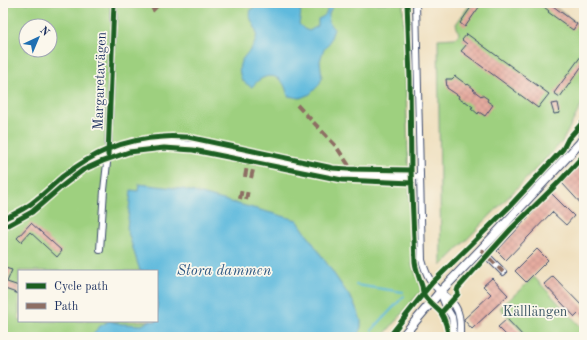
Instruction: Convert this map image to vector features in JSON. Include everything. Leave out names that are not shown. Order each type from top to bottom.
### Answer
[{"type":"main road","points":[[402,337],[440,292],[583,140]]},
{"type":"street","name":"Margaretavägen","points":[[100,250],[108,154],[114,3]]},
{"type":"street","points":[[416,3],[422,260],[426,273],[432,283],[440,292],[452,301],[456,307],[459,317],[460,337]]},
{"type":"street","points":[[3,224],[33,206],[60,182],[82,167],[108,154],[129,147],[164,142],[194,145],[333,173],[420,177]]},
{"type":"street","points":[[480,250],[503,272]]},
{"type":"street","points":[[440,292],[446,308],[452,317],[454,337]]},
{"type":"green space","points":[[3,3],[403,3],[412,265],[421,286],[421,291],[382,337],[3,337]]},
{"type":"green space","points":[[471,3],[550,3],[579,25],[584,30],[584,100],[562,142],[441,266],[438,39],[455,38],[459,34],[456,24]]},
{"type":"green space","name":"Källlängen","points":[[534,277],[584,330],[576,337],[527,337],[500,308]]},
{"type":"water","points":[[264,3],[297,3],[301,11],[299,24],[304,29],[309,31],[318,26],[318,19],[326,13],[327,3],[335,3],[328,16],[329,23],[334,29],[329,43],[323,51],[320,61],[322,78],[319,85],[310,94],[300,98],[288,96],[283,82],[271,76],[264,77],[257,81],[252,87],[241,79],[239,68],[240,63],[252,48],[257,35],[250,18],[251,9]]},
{"type":"water","name":"Stora dammen","points":[[139,184],[183,189],[297,220],[354,303],[361,320],[359,337],[90,337],[99,327],[107,322],[142,325],[147,322],[158,322],[158,270],[140,270],[127,229],[131,190],[138,191]]},
{"type":"building","points":[[474,3],[482,3],[465,27],[460,23]]},
{"type":"building","points":[[539,3],[549,3],[577,24],[573,30],[548,12],[549,11]]},
{"type":"building","points":[[467,34],[549,94],[538,108],[461,51],[467,44],[462,40]]},
{"type":"building","points":[[584,52],[584,63],[560,97],[554,93]]},
{"type":"building","points":[[455,76],[467,85],[468,84],[481,96],[482,95],[488,99],[487,101],[493,105],[485,116],[479,112],[478,114],[471,108],[473,107],[458,98],[459,96],[447,88],[446,79],[452,79]]},
{"type":"building","points":[[558,103],[560,113],[554,114],[551,104]]},
{"type":"building","points":[[584,160],[584,207],[562,183]]},
{"type":"building","points":[[551,193],[574,216],[566,225],[552,212],[506,260],[497,251]]},
{"type":"building","points":[[31,223],[62,251],[57,257],[30,232],[21,242],[17,238]]},
{"type":"building","points":[[537,249],[548,260],[526,282],[515,271]]},
{"type":"building","points":[[5,268],[12,270],[7,282],[18,286],[18,294],[5,289],[3,292],[3,273]]},
{"type":"building","points":[[553,276],[584,308],[584,318],[579,313],[575,317],[544,284]]},
{"type":"building","points":[[492,278],[508,295],[472,329],[464,319],[491,294],[483,286]]},
{"type":"building","points":[[507,319],[524,337],[508,337],[498,327]]},
{"type":"waterway","points":[[356,285],[403,292]]},
{"type":"waterway","points":[[372,330],[404,296]]},
{"type":"marked path","points":[[152,11],[160,3]]},
{"type":"marked path","points":[[297,105],[335,145],[352,170]]},
{"type":"marked path","points":[[245,177],[248,161]]},
{"type":"marked path","points":[[251,178],[255,162]]},
{"type":"marked path","points":[[240,199],[242,189]]},
{"type":"marked path","points":[[246,200],[248,190]]},
{"type":"marked path","points":[[481,250],[503,272]]},
{"type":"cycle path","points":[[108,155],[114,3]]},
{"type":"cycle path","points":[[407,3],[415,262],[423,294],[442,315],[446,325],[448,337]]},
{"type":"cycle path","points":[[389,337],[432,283],[509,207],[563,149],[568,139],[584,121]]},
{"type":"cycle path","points":[[3,219],[29,205],[44,194],[62,177],[97,154],[122,144],[148,138],[188,137],[333,168],[411,170]]},
{"type":"cycle path","points":[[3,228],[32,212],[83,170],[129,152],[164,148],[193,150],[342,180],[412,183]]},
{"type":"cycle path","points":[[441,313],[458,294],[458,288],[511,229],[584,155]]}]
